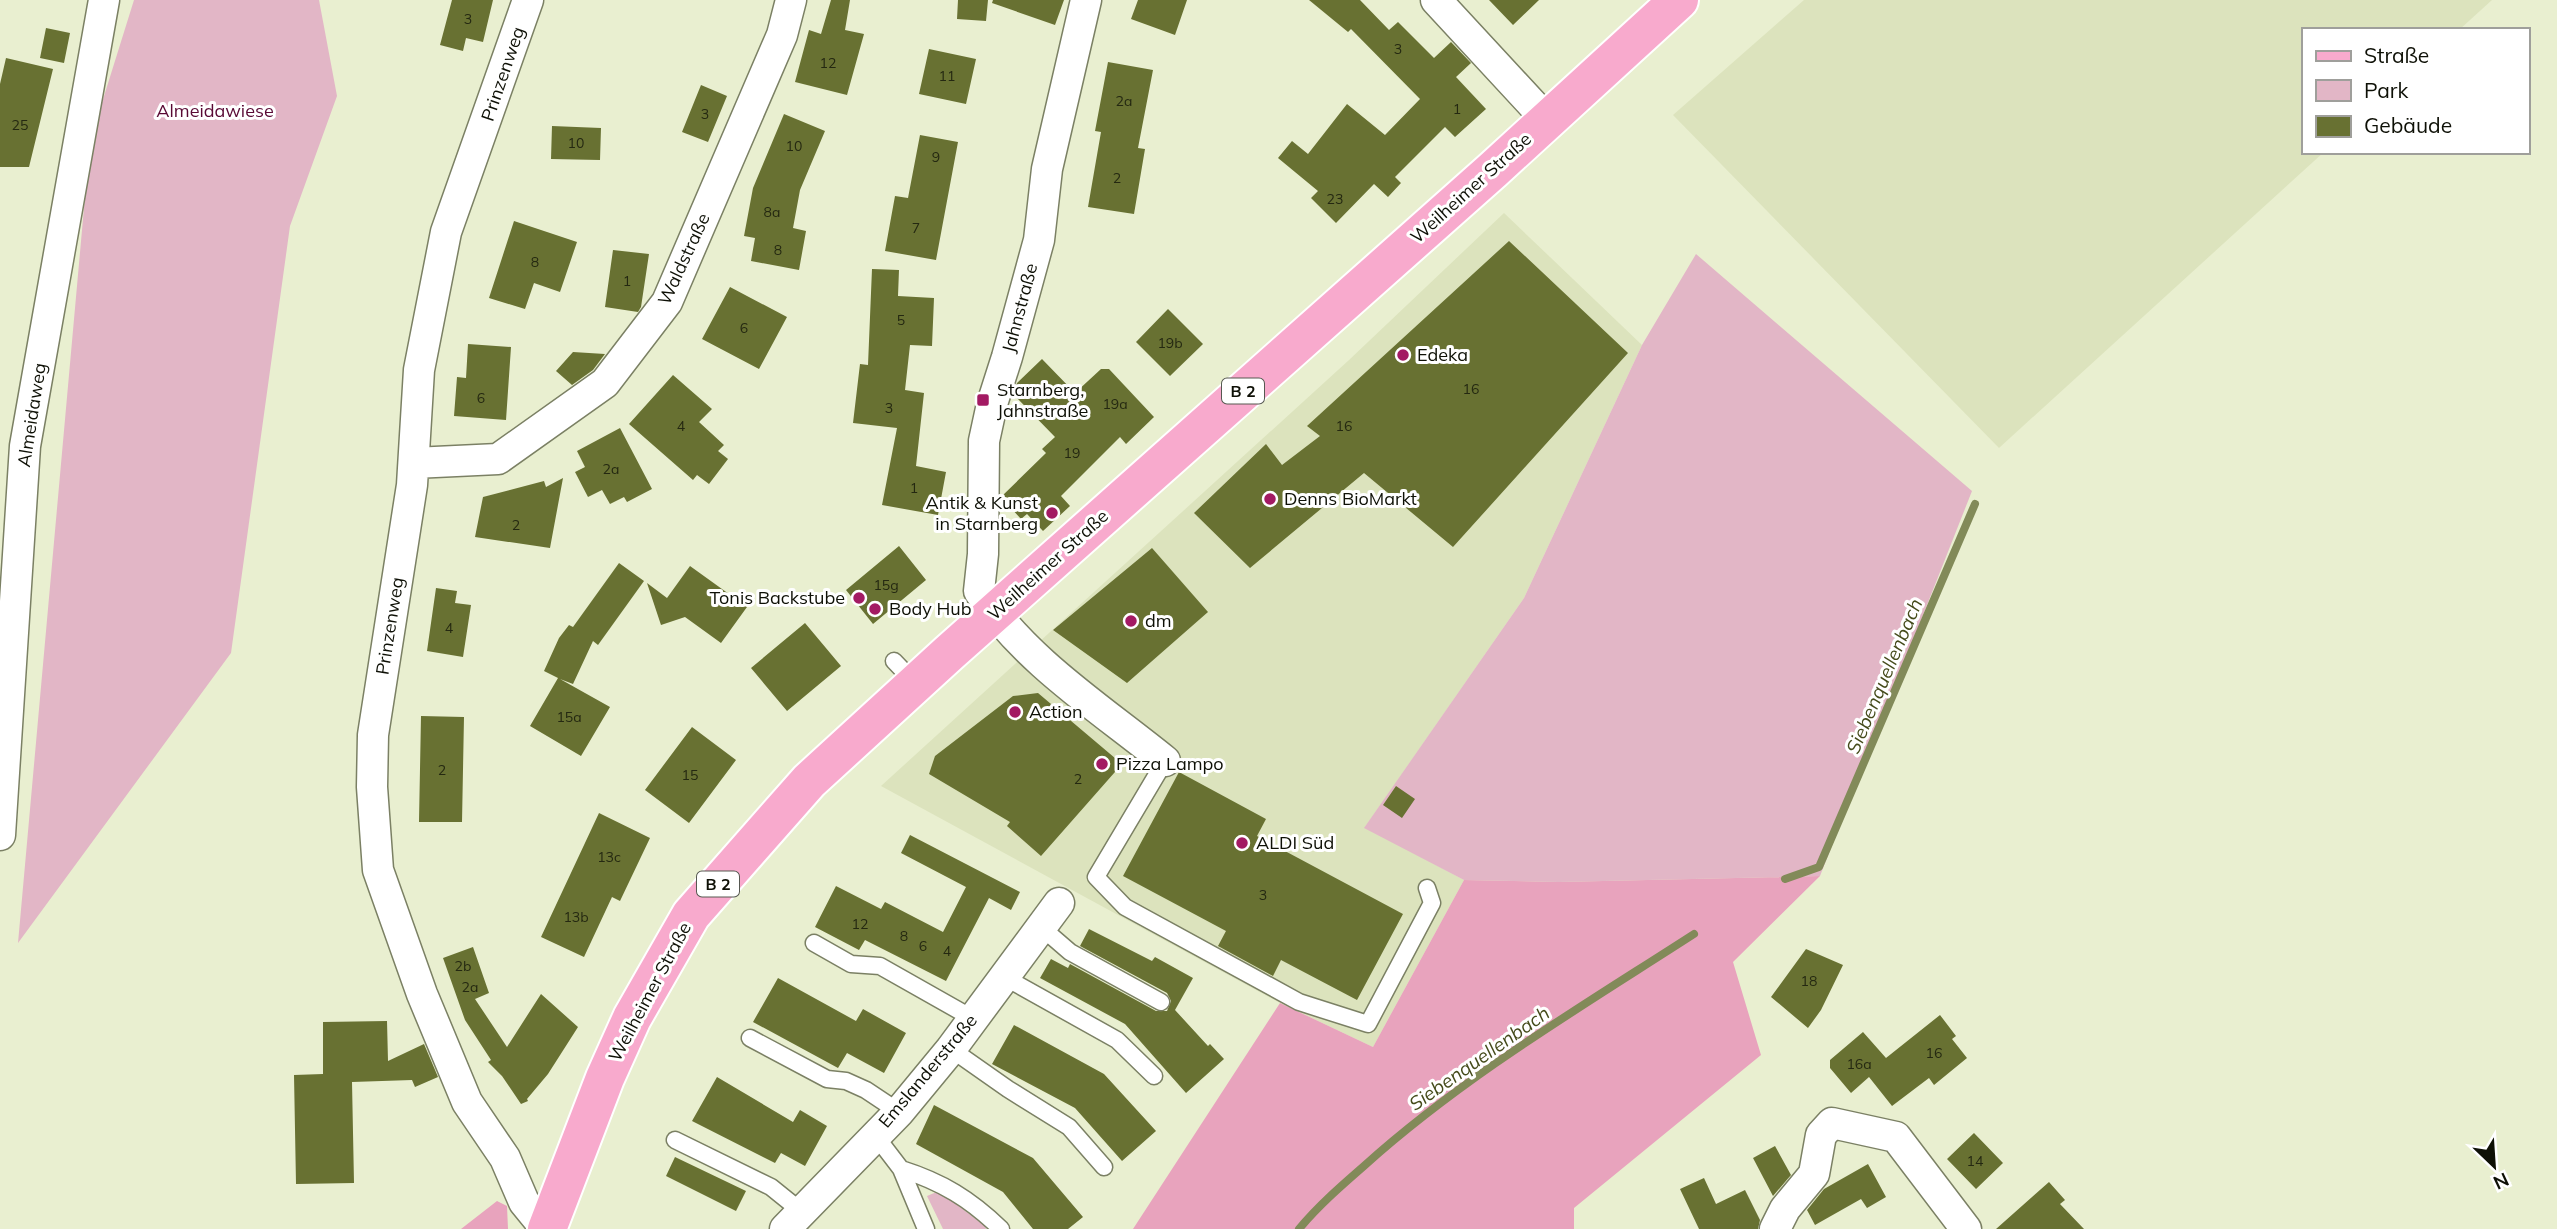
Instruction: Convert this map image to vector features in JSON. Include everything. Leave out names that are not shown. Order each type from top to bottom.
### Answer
[{"type":"main road","name":"Weilheimer Straße","points":[[546,1229],[605,1078],[632,1018],[691,915],[905,672],[995,613],[1679,0]]},
{"type":"street","name":"Almeidaweg","points":[[0,835],[25,446],[104,0]]},
{"type":"street","name":"Prinzenweg","points":[[528,0],[446,232],[419,370],[414,463],[373,736],[372,787],[378,870],[422,994],[467,1102],[505,1158],[524,1202],[546,1229]]},
{"type":"street","name":"Waldstraße","points":[[414,463],[498,459],[604,383],[667,302],[782,34],[790,0]]},
{"type":"street","name":"Jahnstraße","points":[[995,613],[979,591],[983,554],[984,441],[1039,240],[1047,169],[1086,0]]},
{"type":"street","points":[[1436,0],[1547,120]]},
{"type":"street","points":[[995,613],[1012,633],[1059,676],[1166,761]]},
{"type":"street","name":"Emslanderstraße","points":[[794,1221],[899,1112],[1006,978],[1059,903]]},
{"type":"street","points":[[1780,1219],[1815,1174],[1821,1135],[1832,1124],[1896,1137],[1966,1229]]},
{"type":"lane","points":[[1166,761],[1096,877],[1125,907],[1299,1002],[1368,1024],[1432,903],[1427,888]]},
{"type":"lane","points":[[1041,927],[1070,952],[1161,1002]]},
{"type":"lane","points":[[814,943],[850,964],[880,966],[972,1018]]},
{"type":"lane","points":[[1006,978],[1117,1040],[1154,1076]]},
{"type":"lane","points":[[750,1038],[827,1079],[846,1082],[866,1090],[899,1112]]},
{"type":"lane","points":[[951,1049],[1069,1127],[1104,1167]]},
{"type":"lane","points":[[875,1135],[901,1169],[926,1229]]},
{"type":"lane","points":[[675,1140],[771,1186],[794,1221]]},
{"type":"lane","points":[[901,1169],[936,1181],[984,1212],[1001,1229]]},
{"type":"shaded area","points":[[1804,0],[2492,0],[2461,28],[2302,28],[2302,154],[2322,154],[1999,448],[1673,115]]},
{"type":"shaded area","points":[[1504,213],[1642,345],[1524,598],[1365,827],[1464,880],[1373,1047],[1280,1003],[881,786],[1349,360]]},
{"type":"shaded area","points":[[1820,876],[1733,962],[1761,1055],[1574,1208],[1574,1229],[1133,1229],[1280,1003],[1373,1047],[1464,880],[1559,882]]},
{"type":"shaded area","points":[[497,1201],[507,1206],[508,1229],[461,1229]]},
{"type":"green space","name":"Almeidawiese","points":[[134,0],[319,0],[337,96],[290,226],[231,653],[18,943],[90,141]]},
{"type":"green space","points":[[1696,254],[1972,491],[1820,876],[1559,882],[1464,880],[1364,828],[1524,598],[1642,345]]},
{"type":"green space","points":[[939,1191],[986,1229],[943,1229],[927,1196]]},
{"type":"building","points":[[452,0],[493,0],[483,42],[466,38],[463,51],[440,45]]},
{"type":"building","points":[[831,0],[850,0],[845,30],[864,34],[847,95],[795,82],[809,30],[821,34]]},
{"type":"building","points":[[958,0],[988,0],[986,21],[957,19]]},
{"type":"building","points":[[993,0],[1064,0],[1055,25],[992,3]]},
{"type":"building","points":[[1138,0],[1187,0],[1175,35],[1131,19]]},
{"type":"building","points":[[1309,0],[1360,0],[1389,30],[1398,22],[1434,58],[1451,42],[1471,63],[1456,77],[1486,109],[1455,137],[1445,127],[1395,177],[1401,183],[1388,197],[1374,184],[1336,223],[1311,198],[1318,191],[1278,158],[1292,141],[1308,154],[1347,104],[1385,135],[1420,99],[1351,29],[1348,32]]},
{"type":"building","points":[[1489,0],[1539,0],[1513,25]]},
{"type":"building","points":[[46,28],[70,33],[64,63],[40,58]]},
{"type":"building","points":[[929,49],[976,59],[966,104],[919,94]]},
{"type":"building","points":[[6,58],[53,69],[29,167],[0,167],[0,84]]},
{"type":"building","points":[[1108,62],[1153,70],[1138,148],[1145,149],[1134,214],[1088,207],[1101,132],[1095,131]]},
{"type":"building","points":[[701,85],[727,96],[708,142],[682,132]]},
{"type":"building","points":[[784,114],[825,131],[800,190],[793,228],[806,231],[799,270],[751,261],[755,238],[744,236],[753,188]]},
{"type":"building","points":[[552,126],[601,128],[600,160],[551,159]]},
{"type":"building","points":[[920,135],[958,142],[936,260],[885,251],[895,196],[908,198]]},
{"type":"building","points":[[514,221],[577,242],[560,292],[534,283],[525,309],[489,298]]},
{"type":"building","points":[[1509,241],[1628,353],[1453,547],[1364,473],[1250,568],[1194,513],[1266,444],[1282,465],[1320,436],[1307,426]]},
{"type":"building","points":[[613,250],[649,254],[638,312],[605,307]]},
{"type":"building","points":[[872,269],[899,270],[898,296],[934,298],[932,346],[910,345],[905,390],[924,393],[916,466],[946,472],[938,515],[882,505],[897,428],[853,423],[860,364],[868,365]]},
{"type":"building","points":[[730,287],[787,317],[759,369],[702,339]]},
{"type":"building","points":[[1168,309],[1203,344],[1170,376],[1136,342]]},
{"type":"building","points":[[468,344],[511,347],[506,420],[454,416],[457,377],[466,378]]},
{"type":"building","points":[[573,352],[605,354],[593,370],[572,385],[556,371]]},
{"type":"building","points":[[1042,359],[1075,393],[1101,369],[1109,369],[1154,417],[1126,444],[1120,437],[1061,496],[1070,506],[1043,531],[1027,514],[1021,519],[1001,497],[1046,453],[1042,449],[1055,437],[1013,394],[1017,383]]},
{"type":"building","points":[[673,375],[712,409],[699,422],[724,445],[718,451],[728,459],[709,484],[697,475],[693,480],[629,424]]},
{"type":"building","points":[[620,428],[652,489],[627,502],[624,497],[610,504],[602,490],[588,497],[575,472],[585,467],[577,451]]},
{"type":"building","points":[[563,478],[550,548],[475,537],[483,497],[544,481],[546,487]]},
{"type":"building","points":[[899,546],[926,580],[873,624],[846,590]]},
{"type":"building","name":"dm","points":[[1152,548],[1208,612],[1127,683],[1053,630]]},
{"type":"building","points":[[619,563],[644,581],[598,645],[593,641],[573,684],[560,679],[610,707],[581,756],[530,726],[558,678],[544,671],[559,638],[569,625],[573,627]]},
{"type":"building","points":[[690,566],[747,607],[721,643],[685,617],[661,625],[647,583],[667,598]]},
{"type":"building","points":[[436,588],[457,591],[455,603],[471,605],[463,657],[427,651]]},
{"type":"building","points":[[805,623],[841,666],[787,711],[751,668]]},
{"type":"building","points":[[1038,693],[1122,764],[1041,856],[1007,826],[1010,822],[929,774],[935,756],[1013,696]]},
{"type":"building","points":[[421,716],[464,717],[462,822],[419,822]]},
{"type":"building","points":[[692,727],[736,760],[689,823],[645,790]]},
{"type":"building","points":[[1179,772],[1266,819],[1257,836],[1403,914],[1357,1000],[1281,960],[1273,976],[1218,946],[1226,931],[1123,876]]},
{"type":"building","points":[[1396,786],[1415,799],[1402,818],[1383,805]]},
{"type":"building","points":[[599,813],[650,838],[620,901],[612,897],[584,957],[541,937]]},
{"type":"building","points":[[910,835],[1020,892],[1011,910],[989,898],[946,981],[865,940],[859,950],[815,927],[836,886],[881,909],[885,902],[943,932],[966,887],[901,853]]},
{"type":"building","points":[[1089,929],[1152,961],[1155,957],[1193,978],[1175,1010],[1208,1046],[1210,1044],[1224,1059],[1186,1093],[1125,1024],[1040,978],[1051,959],[1068,968],[1070,964],[1156,1011],[1167,1011],[1171,1001],[1167,993],[1080,946]]},
{"type":"building","points":[[473,947],[489,993],[475,999],[507,1047],[541,994],[578,1027],[548,1074],[528,1101],[521,1104],[502,1076],[488,1062],[491,1060],[465,1020],[443,958]]},
{"type":"building","points":[[1806,949],[1843,965],[1821,1010],[1808,1028],[1771,997]]},
{"type":"building","points":[[778,978],[856,1021],[863,1009],[906,1033],[884,1073],[847,1053],[838,1068],[753,1022]]},
{"type":"building","points":[[1940,1015],[1956,1036],[1952,1039],[1967,1058],[1934,1085],[1929,1078],[1892,1106],[1869,1077],[1851,1093],[1830,1068],[1830,1060],[1863,1032],[1886,1058]]},
{"type":"building","points":[[387,1021],[388,1061],[424,1044],[438,1077],[415,1087],[412,1080],[352,1082],[354,1183],[296,1184],[294,1075],[323,1074],[323,1022]]},
{"type":"building","points":[[1014,1025],[1104,1074],[1156,1131],[1122,1161],[1075,1108],[992,1064]]},
{"type":"building","points":[[717,1077],[793,1122],[800,1110],[827,1126],[805,1166],[781,1153],[775,1163],[692,1121]]},
{"type":"building","points":[[934,1105],[1033,1158],[1083,1217],[1068,1229],[1033,1229],[1003,1192],[916,1144]]},
{"type":"building","points":[[1974,1133],[2003,1163],[1976,1189],[1947,1159]]},
{"type":"building","points":[[1775,1146],[1791,1175],[1773,1196],[1753,1158]]},
{"type":"building","points":[[675,1157],[746,1191],[736,1211],[666,1176]]},
{"type":"building","points":[[1868,1164],[1886,1197],[1867,1208],[1861,1199],[1815,1225],[1807,1210],[1824,1189]]},
{"type":"building","points":[[1704,1178],[1716,1204],[1745,1190],[1760,1220],[1758,1229],[1699,1229],[1680,1189]]},
{"type":"building","points":[[2049,1182],[2065,1200],[2060,1204],[2084,1229],[1996,1229]]},
{"type":"waterway","name":"Siebenquellenbach","points":[[1785,879],[1819,867],[1975,504]]},
{"type":"waterway","name":"Siebenquellenbach","points":[[1299,1229],[1347,1181],[1442,1102],[1524,1044],[1694,934]]},
{"type":"place","name":"Edeka","points":[[1403,355]]},
{"type":"place","name":"Starnberg, Jahnstraße","points":[[983,400]]},
{"type":"place","name":"Denns BioMarkt","points":[[1270,499]]},
{"type":"place","name":"Antik & Kunst in Starnberg","points":[[1052,513]]},
{"type":"place","name":"Tonis Backstube","points":[[859,598]]},
{"type":"place","name":"Body Hub","points":[[875,609]]},
{"type":"place","name":"dm","points":[[1131,621]]},
{"type":"place","name":"Action","points":[[1015,712]]},
{"type":"place","name":"Pizza Lampo","points":[[1102,764]]},
{"type":"place","name":"ALDI Süd","points":[[1242,843]]}]
